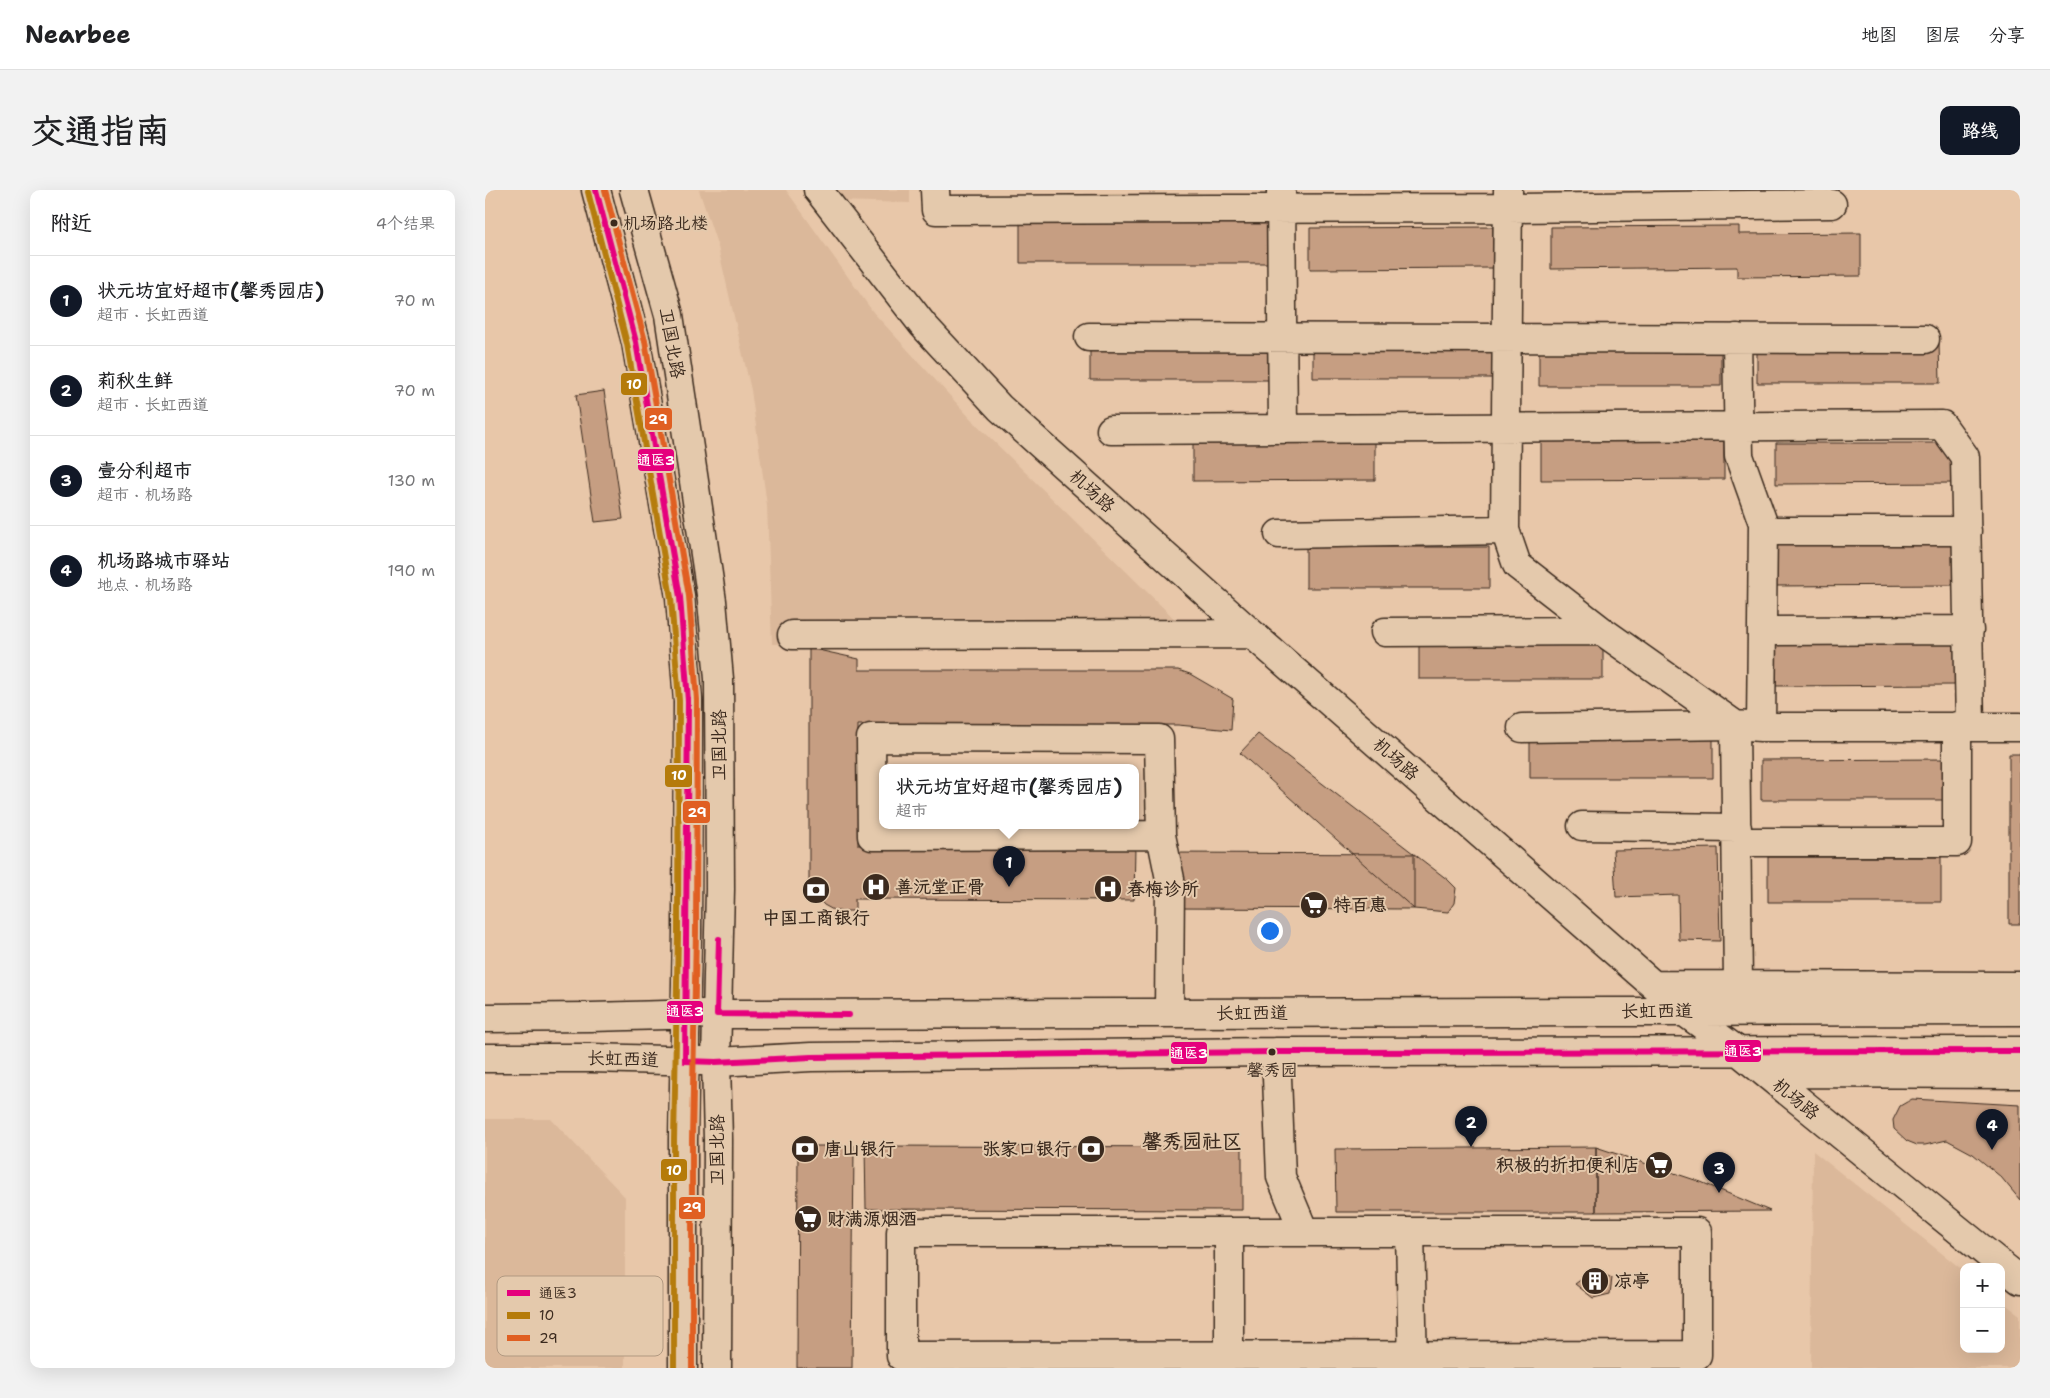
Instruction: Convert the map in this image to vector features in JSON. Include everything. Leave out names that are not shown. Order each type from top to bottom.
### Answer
[{"type":"street","name":"卫国北路","points":[[595,190],[636,342],[681,596],[688,701],[683,1368]]},
{"type":"street","name":"卫国北路","points":[[634,190],[669,315],[712,601],[719,680],[720,889],[716,1062],[718,1140],[717,1368]]},
{"type":"street","name":"机场路","points":[[818,190],[923,325],[1000,408],[1252,634],[1683,1011],[1738,1051],[2020,1280]]},
{"type":"street","points":[[935,190],[936,210],[1281,199],[1508,199],[1832,204]]},
{"type":"street","points":[[1281,199],[1283,429]]},
{"type":"street","points":[[1508,199],[1505,530],[1517,565],[1602,631],[1748,726]]},
{"type":"street","points":[[1089,337],[1925,339]]},
{"type":"street","points":[[1737,338],[1739,456],[1763,523],[1763,631],[1748,726],[1737,835],[1738,984]]},
{"type":"street","points":[[1111,430],[1942,425],[1965,458],[1969,630],[1957,842],[1737,835],[1582,826]]},
{"type":"street","points":[[1279,534],[1505,530]]},
{"type":"street","points":[[1763,531],[1967,531]]},
{"type":"street","points":[[1763,631],[1969,630]]},
{"type":"street","points":[[1385,632],[1602,631]]},
{"type":"street","points":[[792,635],[1252,634]]},
{"type":"street","points":[[1522,728],[1748,726],[2020,727]]},
{"type":"street","points":[[1161,835],[872,836],[871,738],[1159,739],[1161,835],[1170,879],[1169,1013]]},
{"type":"street","points":[[1653,985],[2020,986]]},
{"type":"street","name":"长虹西道","points":[[485,1018],[591,1018],[685,1014],[2020,1011]]},
{"type":"street","name":"长虹西道","points":[[485,1058],[591,1058],[716,1062],[811,1057],[1276,1052],[2020,1051]]},
{"type":"street","points":[[1276,1052],[1281,1177],[1304,1232]]},
{"type":"street","points":[[1765,1073],[2020,1074]]},
{"type":"street","points":[[901,1232],[1229,1232],[1697,1232],[1697,1355],[1413,1362],[1229,1362],[901,1356],[901,1232]]},
{"type":"street","points":[[1229,1232],[1229,1362]]},
{"type":"street","points":[[1410,1232],[1413,1362]]},
{"type":"shaded area","points":[[699,190],[786,190],[873,312],[972,420],[1199,643],[772,644],[767,505],[751,390],[718,247]]},
{"type":"shaded area","points":[[829,190],[910,190],[910,203],[838,201]]},
{"type":"shaded area","points":[[485,1119],[551,1119],[625,1197],[625,1276],[497,1276],[497,1356],[625,1356],[625,1368],[485,1368]]},
{"type":"shaded area","points":[[1813,1151],[1960,1268],[1960,1353],[2005,1353],[2005,1304],[2020,1315],[2020,1368],[1811,1368]]},
{"type":"building","points":[[1020,221],[1270,221],[1270,263],[1020,263]]},
{"type":"building","points":[[1739,226],[1739,234],[1861,233],[1861,276],[1737,277],[1737,267],[1551,269],[1551,227]]},
{"type":"building","points":[[1493,227],[1493,268],[1310,269],[1310,228]]},
{"type":"building","points":[[1313,337],[1496,337],[1496,378],[1313,378]]},
{"type":"building","points":[[1273,339],[1273,380],[1090,380],[1090,340]]},
{"type":"building","points":[[1757,342],[1939,342],[1940,383],[1757,383]]},
{"type":"building","points":[[1539,345],[1721,345],[1721,386],[1539,386]]},
{"type":"building","points":[[604,391],[623,519],[595,522],[576,395]]},
{"type":"building","points":[[1724,438],[1724,479],[1541,480],[1541,439]]},
{"type":"building","points":[[1375,439],[1375,480],[1193,481],[1193,440]]},
{"type":"building","points":[[1776,443],[1959,443],[1959,483],[1776,484]]},
{"type":"building","points":[[1771,545],[1954,545],[1954,585],[1771,586]]},
{"type":"building","points":[[1306,547],[1489,547],[1489,588],[1306,588]]},
{"type":"building","points":[[1419,638],[1603,638],[1603,679],[1419,679]]},
{"type":"building","points":[[1955,644],[1955,685],[1772,686],[1772,645]]},
{"type":"building","points":[[809,648],[859,659],[859,670],[1178,670],[1190,674],[1233,699],[1231,730],[1178,725],[858,725],[858,845],[1135,846],[1134,900],[855,899],[855,911],[835,911],[824,905],[816,896],[809,882]]},
{"type":"building","points":[[1258,734],[1448,880],[1456,888],[1454,903],[1448,912],[1414,909],[1240,753]]},
{"type":"building","points":[[1530,737],[1713,737],[1713,778],[1530,778]]},
{"type":"building","points":[[2009,754],[2020,754],[2020,924],[2009,924]]},
{"type":"building","points":[[1944,759],[1944,800],[1761,800],[1761,760]]},
{"type":"building","points":[[1718,848],[1720,941],[1679,940],[1678,895],[1616,897],[1613,850]]},
{"type":"building","points":[[1170,853],[1414,854],[1414,909],[1170,908]]},
{"type":"building","points":[[1768,857],[1941,857],[1941,902],[1768,902]]},
{"type":"building","points":[[1912,1099],[2020,1105],[2020,1200],[2001,1177],[1973,1154],[1947,1140],[1917,1145],[1907,1141],[1894,1129],[1893,1120],[1900,1106]]},
{"type":"building","points":[[798,1146],[854,1146],[852,1368],[797,1368]]},
{"type":"building","points":[[865,1146],[1242,1147],[1242,1210],[866,1209]]},
{"type":"building","points":[[1596,1147],[1596,1212],[1336,1212],[1335,1149]]},
{"type":"building","points":[[1596,1147],[1701,1182],[1770,1211],[1596,1212]]},
{"type":"building","name":"凉亭","points":[[1594,1270],[1612,1278],[1610,1294],[1593,1298],[1575,1284]]},
{"type":"transit line","name":"通医3","points":[[596,190],[636,342],[680,597],[688,701],[685,1061],[716,1062],[811,1057],[1276,1052],[2020,1051]]},
{"type":"transit line","name":"29","points":[[605,190],[645,341],[689,596],[697,700],[696,932],[692,1140],[692,1368]]},
{"type":"transit line","name":"10","points":[[588,192],[627,344],[671,598],[679,701],[678,932],[674,1140],[674,1368]]},
{"type":"transit line","name":"通医3","points":[[719,939],[717,1014],[849,1015]]},
{"type":"place","name":"机场路北楼","points":[[614,223]]},
{"type":"place","name":"善沅堂正骨","points":[[876,887]]},
{"type":"place","name":"状元坊宜好超市(馨秀园店)","points":[[1009,887]]},
{"type":"place","name":"春梅诊所","points":[[1108,889]]},
{"type":"place","name":"中国工商银行","points":[[816,890]]},
{"type":"place","name":"特百惠","points":[[1314,905]]},
{"type":"place","name":"馨秀园","points":[[1272,1052]]},
{"type":"place","name":"莉秋生鲜","points":[[1471,1147]]},
{"type":"place","name":"唐山银行","points":[[805,1149]]},
{"type":"place","name":"张家口银行","points":[[1091,1149]]},
{"type":"place","name":"机场路城市驿站","points":[[1992,1150]]},
{"type":"place","name":"积极的折扣便利店","points":[[1659,1165]]},
{"type":"place","name":"壹分利超市","points":[[1719,1193]]},
{"type":"place","name":"财满源烟酒","points":[[808,1219]]},
{"type":"place","name":"凉亭","points":[[1595,1281]]},
{"type":"district","name":"馨秀园社区","points":[[1192,1141]]}]
